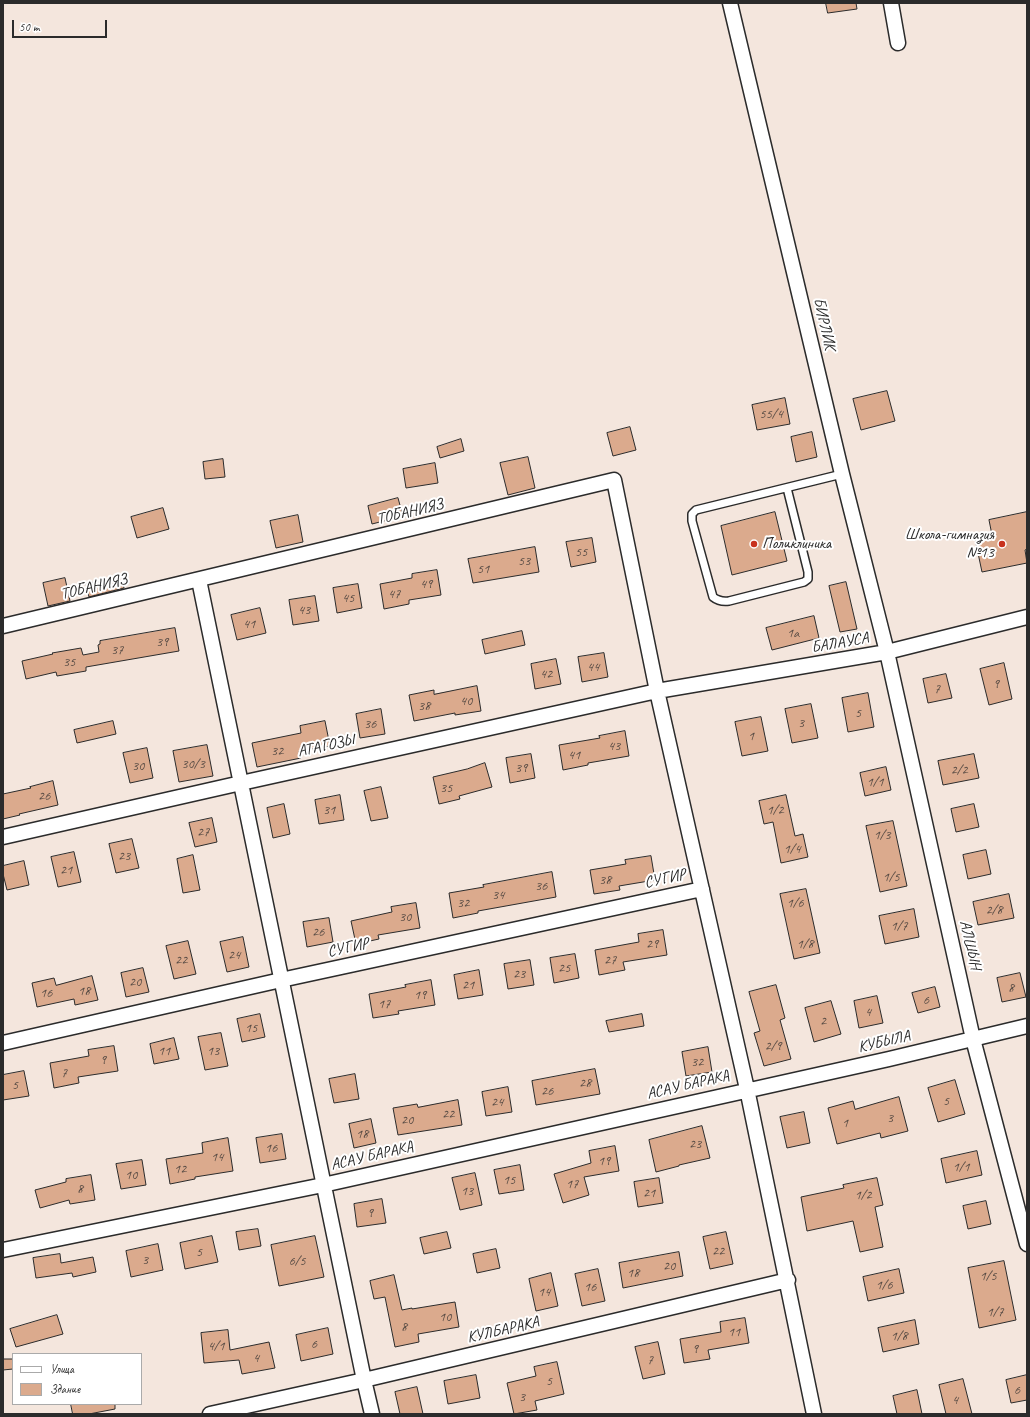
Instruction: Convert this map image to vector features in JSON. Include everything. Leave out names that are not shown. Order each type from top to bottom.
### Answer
[{"type":"street","name":"БИРЛИК","points":[[730,3],[842,474],[887,652]]},
{"type":"street","points":[[891,3],[898,43]]},
{"type":"street","name":"ТОБАНИЯЗ","points":[[3,626],[614,480],[657,691]]},
{"type":"street","points":[[199,580],[323,1185],[372,1414]]},
{"type":"street","name":"БАЛАУСА","points":[[657,691],[887,652],[1027,618]]},
{"type":"street","name":"АЛШЫН","points":[[887,652],[973,1039],[1027,1244]]},
{"type":"street","points":[[657,691],[747,1089],[788,1280],[814,1414]]},
{"type":"street","name":"АТАГОЗЫ","points":[[3,837],[657,691]]},
{"type":"street","name":"СУГИР","points":[[3,1044],[281,980],[702,888]]},
{"type":"street","name":"КУБЫЛА","points":[[747,1089],[1027,1026]]},
{"type":"street","name":"АСАУ БАРАКА","points":[[3,1250],[323,1185],[747,1089]]},
{"type":"street","name":"КУЛБАРАКА","points":[[210,1414],[364,1380],[788,1280]]},
{"type":"lane","points":[[787,488],[808,572],[808,579],[804,582],[728,601],[717,600],[713,597],[692,521],[692,514],[696,510],[842,474]]},
{"type":"building","points":[[826,3],[856,3],[857,9],[828,13]]},
{"type":"building","points":[[887,391],[895,421],[861,430],[853,399]]},
{"type":"building","points":[[785,398],[790,424],[757,430],[752,405]]},
{"type":"building","points":[[630,427],[636,450],[613,456],[607,433]]},
{"type":"building","points":[[812,432],[817,457],[796,462],[791,437]]},
{"type":"building","points":[[461,439],[464,451],[440,458],[437,447]]},
{"type":"building","points":[[528,457],[535,488],[508,495],[500,463]]},
{"type":"building","points":[[223,459],[225,477],[205,479],[203,462]]},
{"type":"building","points":[[435,463],[438,483],[406,488],[403,469]]},
{"type":"building","points":[[398,498],[403,516],[372,524],[368,506]]},
{"type":"building","points":[[163,508],[169,529],[137,538],[131,517]]},
{"type":"building","name":"Поликлиника","points":[[775,512],[787,561],[732,575],[721,526]]},
{"type":"building","name":"Школа-гимназия №13","points":[[1027,512],[1027,549],[1025,550],[1027,563],[982,572],[975,539],[992,535],[989,520]]},
{"type":"building","points":[[298,515],[303,542],[276,548],[270,521]]},
{"type":"building","points":[[592,538],[596,562],[571,567],[566,542]]},
{"type":"building","points":[[535,547],[539,572],[473,583],[468,559]]},
{"type":"building","points":[[437,570],[441,595],[409,600],[409,604],[384,609],[380,584],[412,578],[412,574]]},
{"type":"building","points":[[122,577],[124,588],[89,597],[86,584]]},
{"type":"building","points":[[65,578],[70,601],[48,606],[43,583]]},
{"type":"building","points":[[846,582],[857,629],[840,632],[829,586]]},
{"type":"building","points":[[358,584],[362,608],[337,613],[333,588]]},
{"type":"building","points":[[315,596],[319,621],[293,625],[289,600]]},
{"type":"building","points":[[260,608],[266,633],[237,640],[231,615]]},
{"type":"building","points":[[814,616],[819,638],[772,650],[766,628]]},
{"type":"building","points":[[175,628],[179,651],[86,667],[86,671],[57,676],[56,672],[26,679],[22,661],[53,654],[52,653],[81,648],[83,655],[99,652],[98,645],[100,644],[100,641]]},
{"type":"building","points":[[522,631],[525,645],[485,654],[482,640]]},
{"type":"building","points":[[604,653],[608,677],[582,682],[578,657]]},
{"type":"building","points":[[556,659],[561,684],[535,689],[531,664]]},
{"type":"building","points":[[1004,663],[1012,699],[989,705],[980,669]]},
{"type":"building","points":[[946,674],[952,698],[928,703],[923,679]]},
{"type":"building","points":[[477,686],[481,711],[455,715],[455,713],[414,721],[409,695],[434,690],[434,694]]},
{"type":"building","points":[[868,693],[874,727],[848,732],[842,698]]},
{"type":"building","points":[[811,704],[818,738],[792,743],[785,709]]},
{"type":"building","points":[[381,709],[385,734],[360,738],[356,714]]},
{"type":"building","points":[[761,717],[768,751],[742,756],[735,722]]},
{"type":"building","points":[[113,721],[116,734],[77,743],[74,730]]},
{"type":"building","points":[[325,721],[330,746],[299,751],[301,758],[257,767],[252,743],[301,733],[300,726]]},
{"type":"building","points":[[625,731],[629,756],[588,763],[588,765],[563,770],[559,745],[600,738],[599,736]]},
{"type":"building","points":[[207,745],[213,776],[179,782],[173,751]]},
{"type":"building","points":[[147,748],[153,778],[130,783],[123,753]]},
{"type":"building","points":[[531,754],[535,778],[510,783],[506,758]]},
{"type":"building","points":[[974,754],[979,778],[943,785],[938,761]]},
{"type":"building","points":[[485,763],[492,787],[459,796],[460,799],[439,804],[433,777]]},
{"type":"building","points":[[886,767],[891,790],[865,796],[860,773]]},
{"type":"building","points":[[53,781],[58,805],[3,819],[3,794],[31,788],[30,787]]},
{"type":"building","points":[[381,787],[388,818],[371,821],[364,791]]},
{"type":"building","points":[[340,795],[344,820],[319,824],[315,800]]},
{"type":"building","points":[[786,795],[795,836],[803,834],[808,857],[781,863],[773,822],[764,824],[759,801]]},
{"type":"building","points":[[284,804],[290,834],[273,838],[267,808]]},
{"type":"building","points":[[974,804],[979,827],[956,832],[951,809]]},
{"type":"building","points":[[212,818],[217,842],[195,847],[189,823]]},
{"type":"building","points":[[893,821],[907,886],[880,892],[866,826]]},
{"type":"building","points":[[132,839],[139,868],[116,873],[109,844]]},
{"type":"building","points":[[986,850],[991,874],[968,879],[963,855]]},
{"type":"building","points":[[74,852],[81,882],[58,887],[51,857]]},
{"type":"building","points":[[193,855],[200,890],[183,893],[177,859]]},
{"type":"building","points":[[651,856],[655,880],[619,886],[620,890],[594,894],[590,870],[626,864],[625,860]]},
{"type":"building","points":[[24,861],[29,885],[7,890],[3,874],[3,866]]},
{"type":"building","points":[[552,872],[556,897],[478,911],[478,913],[453,918],[449,893]]},
{"type":"building","points":[[806,889],[820,953],[794,959],[780,894]]},
{"type":"building","points":[[1009,894],[1014,918],[978,925],[973,902]]},
{"type":"building","points":[[416,903],[420,928],[378,935],[379,939],[356,944],[351,921],[392,912],[391,907]]},
{"type":"building","points":[[914,909],[919,937],[885,944],[879,916]]},
{"type":"building","points":[[329,918],[333,942],[307,947],[303,922]]},
{"type":"building","points":[[663,930],[667,955],[623,962],[625,970],[599,975],[595,950],[639,942],[638,934]]},
{"type":"building","points":[[243,937],[249,967],[227,972],[220,942]]},
{"type":"building","points":[[188,941],[196,974],[174,979],[166,946]]},
{"type":"building","points":[[575,954],[579,978],[554,983],[550,958]]},
{"type":"building","points":[[530,960],[534,985],[508,989],[504,964]]},
{"type":"building","points":[[143,968],[149,992],[126,997],[121,973]]},
{"type":"building","points":[[479,970],[483,995],[458,999],[454,975]]},
{"type":"building","points":[[1020,973],[1026,997],[1002,1002],[997,978]]},
{"type":"building","points":[[92,976],[98,1000],[75,1005],[74,999],[37,1007],[32,983],[54,978],[56,985]]},
{"type":"building","points":[[431,980],[435,1005],[398,1011],[399,1014],[373,1018],[369,994],[406,987],[405,985]]},
{"type":"building","points":[[776,985],[785,1018],[780,1020],[791,1059],[764,1066],[754,1033],[760,1031],[749,992]]},
{"type":"building","points":[[935,987],[940,1007],[918,1013],[912,993]]},
{"type":"building","points":[[877,996],[883,1023],[859,1028],[854,1001]]},
{"type":"building","points":[[831,1001],[841,1034],[814,1042],[805,1008]]},
{"type":"building","points":[[260,1014],[265,1037],[242,1042],[237,1019]]},
{"type":"building","points":[[642,1014],[644,1026],[609,1032],[606,1021]]},
{"type":"building","points":[[221,1033],[228,1066],[205,1070],[198,1037]]},
{"type":"building","points":[[174,1038],[179,1059],[154,1064],[150,1044]]},
{"type":"building","points":[[114,1046],[118,1071],[78,1077],[79,1083],[54,1088],[50,1063],[89,1056],[88,1050]]},
{"type":"building","points":[[708,1047],[712,1072],[686,1076],[682,1052]]},
{"type":"building","points":[[595,1069],[600,1094],[536,1105],[532,1081]]},
{"type":"building","points":[[24,1071],[29,1096],[3,1100],[3,1075]]},
{"type":"building","points":[[355,1074],[359,1099],[334,1103],[329,1079]]},
{"type":"building","points":[[955,1080],[965,1114],[938,1122],[928,1088]]},
{"type":"building","points":[[508,1087],[512,1112],[486,1116],[482,1092]]},
{"type":"building","points":[[899,1097],[908,1131],[881,1138],[880,1133],[837,1144],[828,1108],[853,1101],[855,1109]]},
{"type":"building","points":[[458,1100],[462,1125],[398,1135],[393,1108],[417,1104],[418,1107]]},
{"type":"building","points":[[804,1112],[810,1143],[787,1148],[780,1117]]},
{"type":"building","points":[[371,1119],[376,1143],[354,1148],[349,1124]]},
{"type":"building","points":[[702,1126],[710,1158],[656,1172],[649,1140]]},
{"type":"building","points":[[282,1134],[286,1159],[260,1163],[256,1138]]},
{"type":"building","points":[[228,1138],[233,1171],[195,1177],[195,1179],[170,1184],[166,1159],[203,1153],[202,1143]]},
{"type":"building","points":[[615,1146],[619,1171],[584,1177],[589,1195],[563,1203],[554,1174],[591,1163],[589,1151]]},
{"type":"building","points":[[977,1151],[982,1175],[946,1183],[941,1159]]},
{"type":"building","points":[[142,1160],[146,1185],[121,1189],[116,1164]]},
{"type":"building","points":[[520,1165],[524,1190],[499,1194],[494,1170]]},
{"type":"building","points":[[475,1173],[482,1205],[460,1210],[452,1178]]},
{"type":"building","points":[[91,1175],[95,1200],[70,1204],[69,1200],[40,1208],[35,1190],[66,1182],[66,1179]]},
{"type":"building","points":[[659,1178],[663,1203],[638,1207],[634,1182]]},
{"type":"building","points":[[877,1178],[883,1205],[875,1207],[883,1247],[860,1252],[853,1221],[807,1231],[801,1197],[844,1188],[843,1185]]},
{"type":"building","points":[[382,1199],[386,1223],[357,1227],[354,1204]]},
{"type":"building","points":[[986,1201],[991,1224],[968,1229],[963,1206]]},
{"type":"building","points":[[258,1229],[261,1246],[239,1250],[236,1232]]},
{"type":"building","points":[[447,1232],[451,1248],[424,1254],[420,1238]]},
{"type":"building","points":[[726,1232],[733,1264],[710,1269],[703,1237]]},
{"type":"building","points":[[212,1236],[218,1262],[185,1269],[180,1243]]},
{"type":"building","points":[[315,1236],[324,1277],[279,1286],[271,1245]]},
{"type":"building","points":[[158,1244],[163,1270],[131,1277],[126,1251]]},
{"type":"building","points":[[496,1249],[500,1268],[477,1273],[473,1254]]},
{"type":"building","points":[[679,1252],[683,1276],[623,1288],[619,1263]]},
{"type":"building","points":[[60,1254],[61,1263],[93,1257],[96,1272],[73,1277],[72,1273],[36,1278],[33,1258]]},
{"type":"building","points":[[1004,1261],[1016,1320],[979,1328],[968,1268]]},
{"type":"building","points":[[598,1269],[605,1301],[582,1306],[575,1274]]},
{"type":"building","points":[[899,1269],[904,1293],[868,1301],[863,1277]]},
{"type":"building","points":[[551,1273],[558,1306],[536,1311],[529,1279]]},
{"type":"building","points":[[394,1275],[402,1310],[455,1302],[459,1327],[418,1334],[419,1342],[395,1347],[385,1297],[374,1299],[370,1281]]},
{"type":"building","points":[[57,1315],[63,1334],[16,1347],[10,1329]]},
{"type":"building","points":[[745,1318],[749,1343],[708,1350],[710,1359],[684,1363],[680,1339],[721,1332],[720,1322]]},
{"type":"building","points":[[915,1320],[919,1344],[883,1352],[878,1328]]},
{"type":"building","points":[[328,1328],[333,1354],[301,1361],[296,1335]]},
{"type":"building","points":[[228,1330],[230,1350],[269,1342],[275,1368],[242,1374],[239,1360],[204,1363],[201,1333]]},
{"type":"building","points":[[658,1342],[665,1374],[643,1379],[635,1347]]},
{"type":"building","points":[[3,1359],[12,1359],[12,1369],[3,1370]]},
{"type":"building","points":[[557,1362],[564,1394],[535,1401],[537,1410],[514,1414],[507,1383],[536,1376],[534,1367]]},
{"type":"building","points":[[476,1375],[480,1398],[448,1404],[444,1381]]},
{"type":"building","points":[[1027,1375],[1027,1400],[1011,1403],[1006,1380]]},
{"type":"building","points":[[963,1379],[972,1414],[946,1414],[939,1385]]},
{"type":"building","points":[[417,1387],[423,1414],[400,1414],[395,1392]]},
{"type":"building","points":[[917,1390],[922,1414],[897,1414],[893,1396]]},
{"type":"building","points":[[71,1405],[115,1405],[115,1409],[89,1414],[73,1414]]},
{"type":"place","name":"Поликлиника","points":[[754,544]]},
{"type":"place","name":"Школа-гимназия №13","points":[[1002,544]]}]
